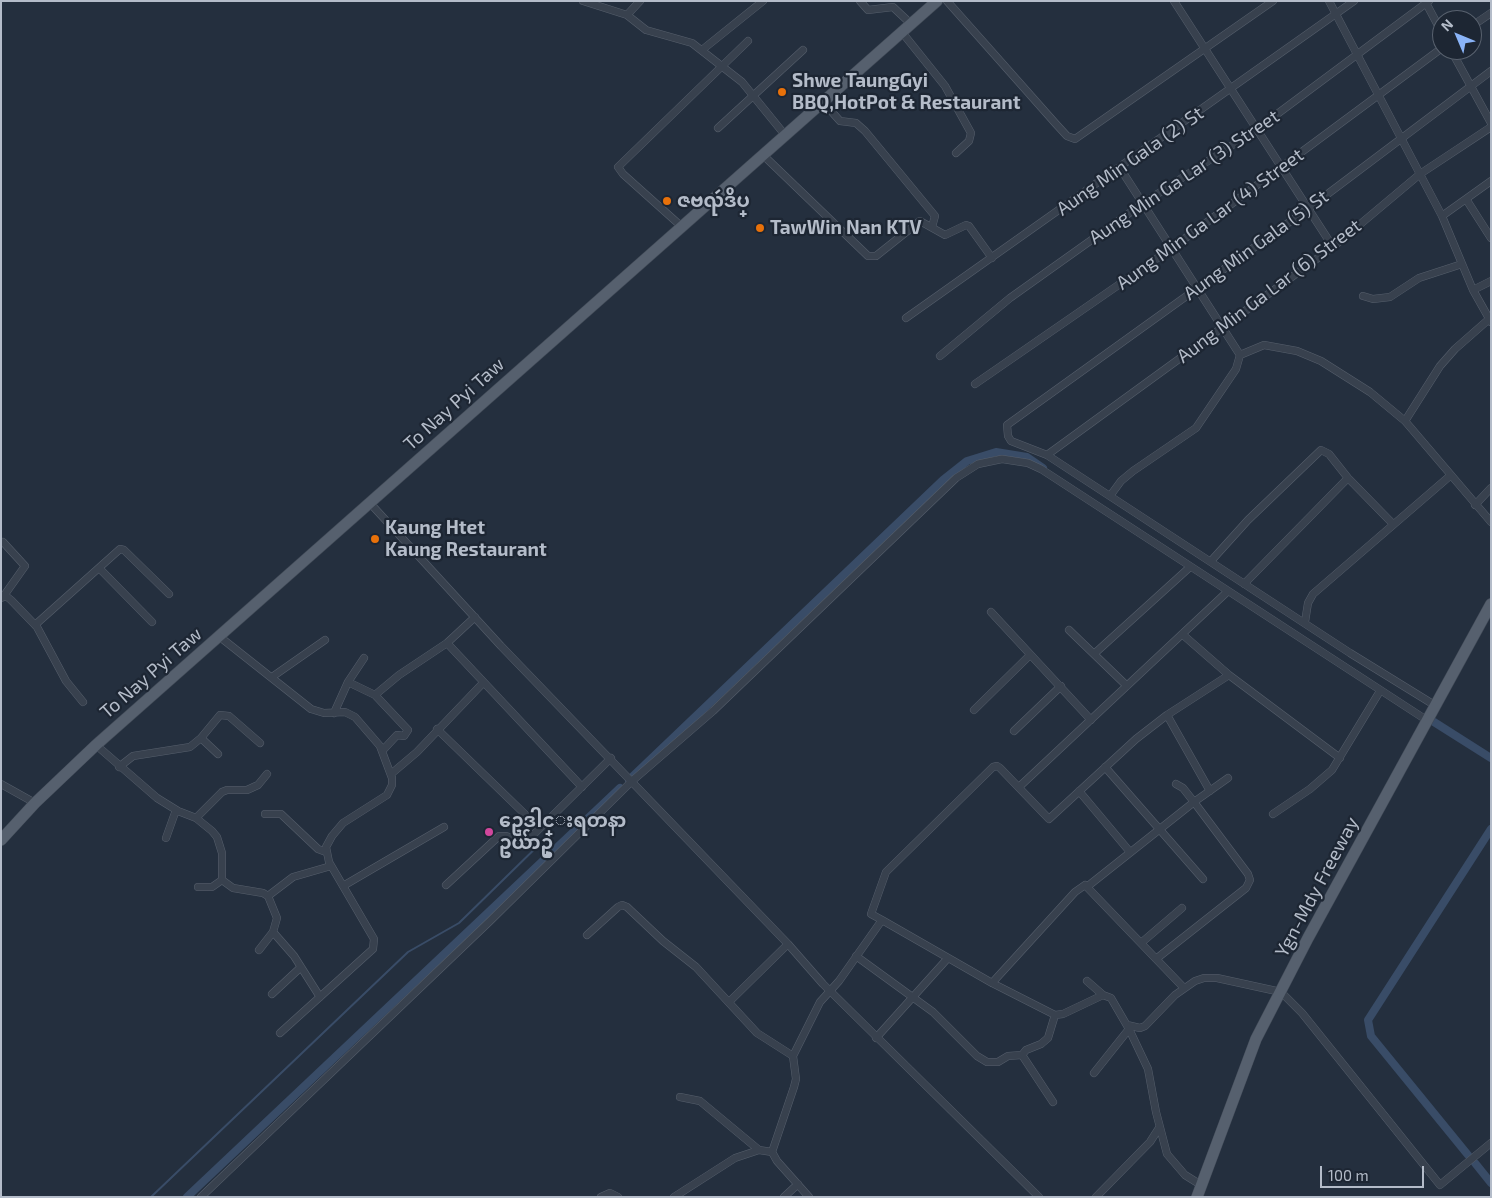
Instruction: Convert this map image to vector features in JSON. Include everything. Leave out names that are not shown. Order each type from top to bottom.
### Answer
[{"type":"main road","name":"To Nay Pyi Taw","points":[[1,840],[35,803],[96,745],[937,1]]},
{"type":"main road","name":"Ygn-Mdy Freeway","points":[[1197,1197],[1244,1067],[1281,992],[1308,938],[1491,604]]},
{"type":"street","points":[[583,1],[627,15],[646,30],[683,40],[702,50],[754,94],[785,135]]},
{"type":"street","points":[[627,15],[640,1]]},
{"type":"street","points":[[702,50],[763,1]]},
{"type":"street","points":[[860,1],[868,10],[893,7],[910,23]]},
{"type":"street","points":[[947,1],[1067,136],[1075,139],[1274,1]]},
{"type":"street","points":[[1174,1],[1333,247]]},
{"type":"street","points":[[1329,1],[1442,216],[1473,290],[1490,321],[1455,349],[1440,366],[1404,421]]},
{"type":"street","name":"Aung Min Gala (2) St","points":[[906,318],[1232,90],[1354,1]]},
{"type":"street","name":"Aung Min Ga Lar (3) Street","points":[[940,356],[1010,298],[1142,204],[1257,129],[1427,2]]},
{"type":"street","points":[[901,31],[945,86],[972,132],[969,141],[956,153]]},
{"type":"street","points":[[681,226],[623,174],[618,167],[673,111],[748,41]]},
{"type":"street","points":[[718,128],[803,50]]},
{"type":"street","name":"Aung Min Ga Lar (4) Street","points":[[975,384],[1172,248],[1432,56]]},
{"type":"street","points":[[1456,60],[1491,123]]},
{"type":"street","name":"Aung Min Gala (5) St","points":[[1047,455],[1011,441],[1008,436],[1007,425],[1018,415],[1308,208],[1469,85],[1491,71]]},
{"type":"street","points":[[822,101],[840,121],[856,123],[865,131],[935,216],[932,227]]},
{"type":"street","name":"Aung Min Ga Lar (6) Street","points":[[1047,455],[1333,247],[1420,174],[1491,127]]},
{"type":"street","points":[[763,154],[868,256],[876,256],[920,221],[945,235],[966,225],[969,226],[992,258]]},
{"type":"street","points":[[1110,496],[1121,481],[1133,471],[1196,428],[1236,368],[1240,355],[1120,168]]},
{"type":"street","points":[[1442,216],[1491,181]]},
{"type":"street","points":[[1466,199],[1491,238]]},
{"type":"street","points":[[1363,296],[1373,299],[1390,297],[1419,278],[1462,264]]},
{"type":"street","points":[[1473,290],[1491,281]]},
{"type":"street","points":[[1240,355],[1264,345],[1297,350],[1348,377],[1370,392],[1404,421],[1491,522]]},
{"type":"street","points":[[1211,560],[1248,520],[1319,451],[1323,450],[1329,454],[1348,478],[1393,524]]},
{"type":"street","points":[[1047,455],[1211,560],[1244,584],[1350,653],[1436,706]]},
{"type":"street","points":[[201,1197],[490,921],[630,779],[712,711],[956,478],[978,464],[1002,459],[1028,463],[1041,469],[1227,592],[1428,720]]},
{"type":"street","points":[[1305,622],[1308,603],[1313,594],[1451,475]]},
{"type":"street","points":[[1244,584],[1348,478]]},
{"type":"street","points":[[1475,505],[1491,488]]},
{"type":"street","points":[[369,502],[475,617],[788,944],[823,984],[1039,1197]]},
{"type":"street","points":[[4,542],[25,566],[2,598],[12,600],[35,625],[66,681],[83,702]]},
{"type":"street","points":[[35,625],[122,549],[169,594]]},
{"type":"street","points":[[1094,654],[1190,567]]},
{"type":"street","points":[[99,568],[152,622]]},
{"type":"street","points":[[1019,787],[1227,592]]},
{"type":"street","points":[[991,612],[1091,720]]},
{"type":"street","points":[[375,696],[404,671],[447,643],[475,617]]},
{"type":"street","points":[[1069,630],[1127,686]]},
{"type":"street","points":[[1182,634],[1229,676],[1340,758]]},
{"type":"street","points":[[220,637],[311,709],[324,714],[345,712],[355,717],[376,738],[383,750],[391,774],[392,785],[387,795],[343,824],[328,842],[326,852],[331,866],[374,939],[374,946],[280,1033]]},
{"type":"street","points":[[272,677],[325,640]]},
{"type":"street","points":[[447,643],[582,787]]},
{"type":"street","points":[[974,710],[1030,655]]},
{"type":"street","points":[[334,712],[348,682],[364,658]]},
{"type":"street","points":[[1103,996],[1062,1014],[1055,1015],[992,983],[871,914],[884,877],[915,842],[995,766],[1000,768],[1019,787],[1048,819],[1166,715],[1229,676]]},
{"type":"street","points":[[348,682],[375,696],[408,731],[404,736],[397,735],[383,750]]},
{"type":"street","points":[[391,774],[417,752],[483,683]]},
{"type":"street","points":[[1014,731],[1060,686]]},
{"type":"street","points":[[1273,814],[1322,780],[1340,758],[1380,691]]},
{"type":"street","points":[[119,767],[133,756],[184,749],[201,738],[217,717],[225,714],[260,744]]},
{"type":"street","points":[[1166,715],[1210,791]]},
{"type":"street","points":[[437,729],[533,822],[540,820],[544,824]]},
{"type":"street","points":[[201,738],[218,754]]},
{"type":"street","points":[[96,745],[119,767],[157,798],[176,810],[196,818],[212,831],[220,843],[224,864],[222,880],[212,887],[198,887]]},
{"type":"street","points":[[446,885],[499,836],[506,836],[523,842],[611,758]]},
{"type":"street","points":[[1106,767],[1203,879]]},
{"type":"street","points":[[196,818],[222,792],[227,790],[246,790],[258,785],[267,774]]},
{"type":"street","points":[[1088,886],[1194,802],[1228,778]]},
{"type":"street","points":[[1,784],[35,803]]},
{"type":"street","points":[[1156,959],[1246,888],[1250,880],[1248,874],[1194,802],[1183,788],[1176,784]]},
{"type":"street","points":[[1079,792],[1130,852]]},
{"type":"street","points":[[166,838],[176,810]]},
{"type":"street","points":[[265,814],[281,814],[318,849],[326,852]]},
{"type":"street","points":[[343,886],[444,827]]},
{"type":"street","points":[[268,896],[293,877],[331,866]]},
{"type":"street","points":[[222,880],[233,888],[263,893],[268,896],[277,918],[273,932],[259,950]]},
{"type":"street","points":[[992,983],[1083,885],[1088,886],[1184,988]]},
{"type":"street","points":[[587,935],[618,907],[622,905],[627,907],[663,941],[696,967],[764,1039],[793,1056]]},
{"type":"street","points":[[1141,943],[1182,908]]},
{"type":"street","points":[[808,1197],[777,1161],[772,1152],[796,1080],[793,1056],[814,1013],[882,920]]},
{"type":"street","points":[[273,932],[301,967],[320,997]]},
{"type":"street","points":[[729,1002],[788,944]]},
{"type":"street","points":[[856,956],[914,998],[982,1060],[998,1062],[1008,1056],[1022,1055]]},
{"type":"street","points":[[876,1038],[948,958]]},
{"type":"street","points":[[272,994],[301,967]]},
{"type":"street","points":[[1128,1027],[1140,1028],[1145,1026],[1184,988],[1196,981],[1212,977],[1281,992],[1302,1013],[1440,1185],[1491,1143]]},
{"type":"street","points":[[1087,981],[1103,996],[1111,998],[1128,1027],[1148,1069],[1159,1128],[1171,1160],[1185,1175],[1201,1186]]},
{"type":"street","points":[[1022,1055],[1022,1052],[1045,1041],[1055,1015]]},
{"type":"street","points":[[1094,1073],[1128,1027]]},
{"type":"street","points":[[1022,1055],[1053,1102]]},
{"type":"street","points":[[680,1097],[700,1101],[759,1150]]},
{"type":"street","points":[[1096,1197],[1150,1142],[1159,1128]]},
{"type":"street","points":[[674,1197],[736,1158],[759,1150],[772,1152]]},
{"type":"street","points":[[784,1197],[798,1184]]},
{"type":"street","points":[[601,1197],[610,1193],[618,1197]]},
{"type":"waterway","points":[[629,780],[943,480],[967,461],[996,452],[1027,457],[1043,468]]},
{"type":"waterway","points":[[1434,722],[1491,758]]},
{"type":"waterway","points":[[187,1197],[620,788]]},
{"type":"waterway","points":[[1468,1155],[1371,1036],[1368,1020],[1491,829]]},
{"type":"waterway","points":[[151,1197],[408,952],[459,923],[550,834]]},
{"type":"waterway","points":[[1475,1163],[1491,1183]]},
{"type":"place","name":"Shwe TaungGyi BBQ,HotPot & Restaurant","points":[[782,92]]},
{"type":"place","name":"ဇဗၺဴဒိပ္","points":[[667,201]]},
{"type":"place","name":"TawWin Nan KTV","points":[[760,228]]},
{"type":"place","name":"Kaung Htet Kaung Restaurant","points":[[375,539]]},
{"type":"place","name":"ဥေဒါင္းရတနာ ဥယ်ာဥ္","points":[[489,832]]}]
